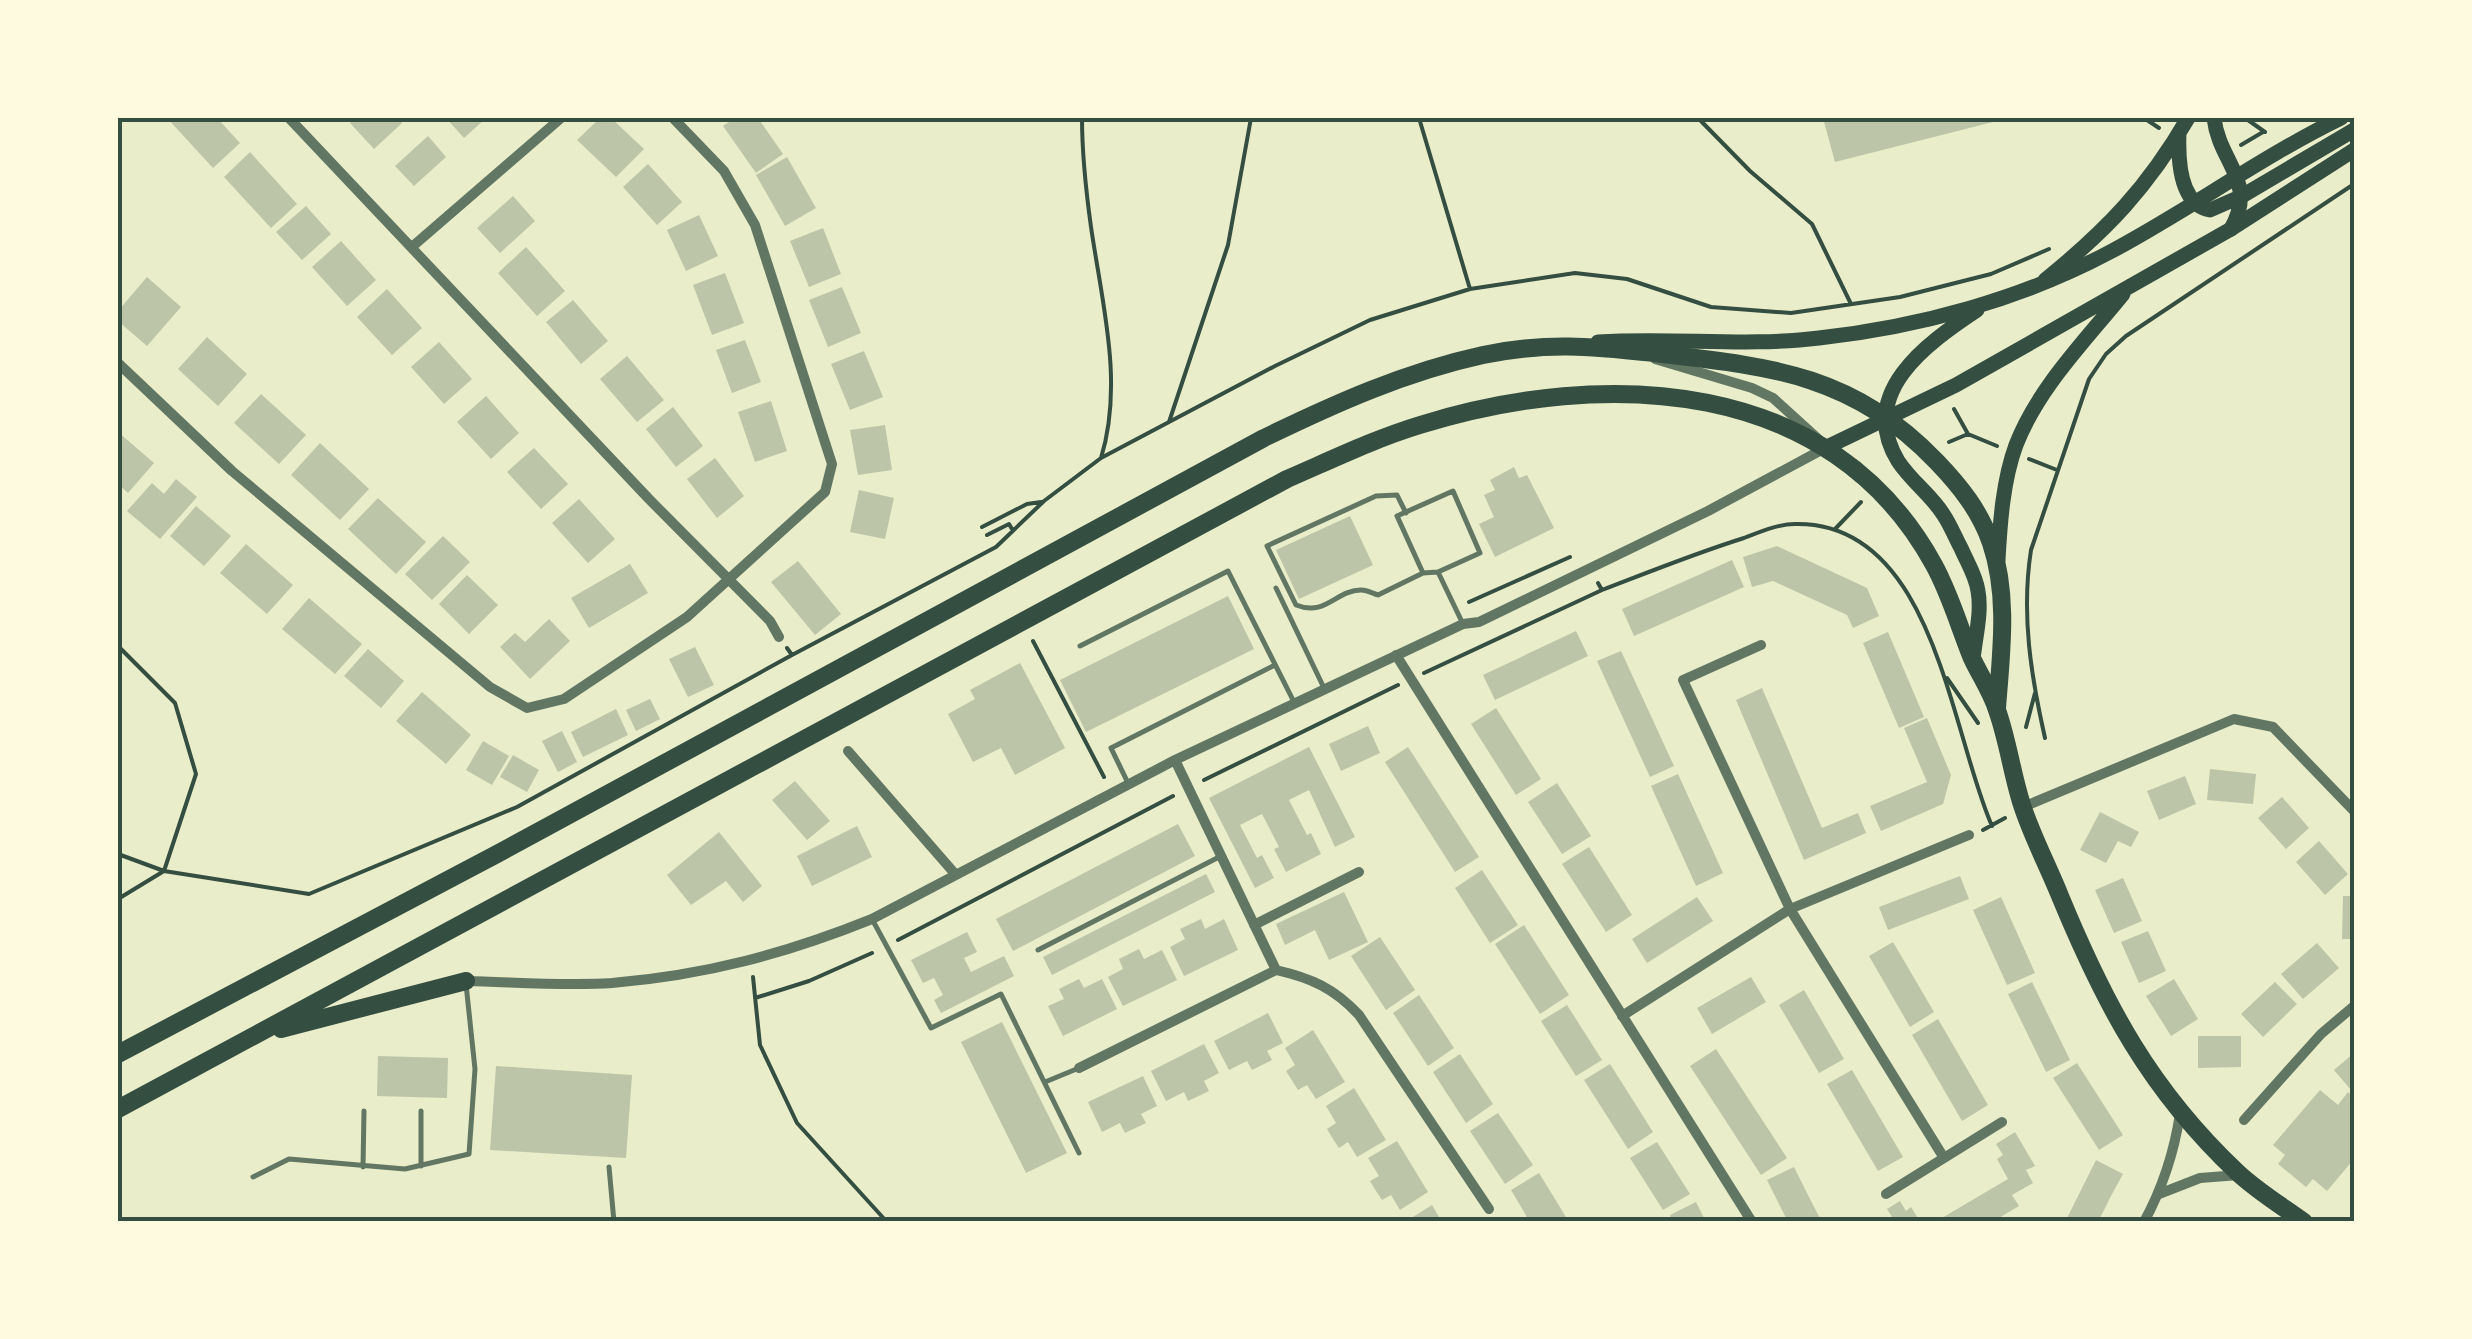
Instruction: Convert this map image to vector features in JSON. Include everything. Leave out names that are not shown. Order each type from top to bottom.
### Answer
[{"type":"highway","points":[[118,1054],[497,854],[1264,438],[1394,380],[1482,356],[1569,344],[1754,364],[1834,387],[1886,418],[1918,442],[1968,497],[1992,544],[2001,592],[1997,709]]},
{"type":"highway","points":[[118,1109],[1287,480],[1417,425],[1473,410],[1597,393],[1650,393],[1743,410],[1827,447],[1874,487],[1914,534],[1942,581],[1972,660],[1997,709],[2023,807],[2091,970],[2134,1050],[2180,1114],[2240,1176],[2304,1222]]},
{"type":"highway","points":[[251,1037],[466,981]]},
{"type":"main road","points":[[2042,282],[2110,224],[2188,118]]},
{"type":"main road","points":[[2214,118],[2219,142],[2238,176],[2242,196],[2241,208],[2230,228]]},
{"type":"main road","points":[[1569,344],[1635,339],[1768,342],[1822,338],[1894,326],[1988,303],[2110,252],[2286,146],[2341,118]]},
{"type":"main road","points":[[2179,133],[2180,166],[2194,203],[2210,210],[2242,196],[2354,130]]},
{"type":"main road","points":[[1827,447],[1956,385],[2129,288],[2354,150]]},
{"type":"main road","points":[[1997,567],[2000,525],[2017,442],[2059,372],[2129,288]]},
{"type":"main road","points":[[1972,660],[1980,602],[1973,574],[1943,514],[1892,450],[1886,418],[1888,392],[1896,380],[1950,328],[1988,303]]},
{"type":"street","points":[[290,118],[770,620],[779,636]]},
{"type":"street","points":[[412,246],[561,118]]},
{"type":"street","points":[[118,364],[232,470],[490,687],[528,708],[564,699],[687,616],[825,492],[832,464],[754,225],[724,171],[674,118]]},
{"type":"street","points":[[466,981],[610,983],[751,962],[809,944],[872,919],[1294,702],[1463,624],[1479,622],[1708,511],[1827,447],[1773,398],[1633,351]]},
{"type":"street","points":[[1762,645],[1684,680],[1790,909],[1944,1158]]},
{"type":"street","points":[[1396,655],[1752,1222]]},
{"type":"street","points":[[2023,807],[2234,720],[2274,727],[2354,811]]},
{"type":"street","points":[[848,751],[956,875]]},
{"type":"street","points":[[1175,760],[1276,970]]},
{"type":"street","points":[[1622,1016],[1790,909],[1969,836]]},
{"type":"street","points":[[1254,924],[1359,872]]},
{"type":"street","points":[[1079,1068],[1276,970],[1309,977],[1338,992],[1359,1014],[1489,1209]]},
{"type":"street","points":[[2244,1120],[2321,1034],[2354,1006]]},
{"type":"street","points":[[2144,1222],[2159,1194],[2180,1114]]},
{"type":"street","points":[[1886,1194],[2002,1122]]},
{"type":"street","points":[[2159,1194],[2200,1178],[2240,1176]]},
{"type":"lane","points":[[1406,512],[1397,494],[1376,496],[1266,546],[1296,605],[1316,610],[1358,590],[1378,595],[1423,573],[1438,572],[1480,553],[1453,491],[1398,516],[1423,573]]},
{"type":"lane","points":[[1080,646],[1228,571],[1294,702]]},
{"type":"lane","points":[[1438,572],[1463,624]]},
{"type":"lane","points":[[1276,588],[1324,688]]},
{"type":"lane","points":[[1130,786],[1111,748],[1275,665]]},
{"type":"lane","points":[[1038,950],[1221,856]]},
{"type":"lane","points":[[872,919],[930,1028],[1001,994],[1079,1152]]},
{"type":"lane","points":[[253,1177],[289,1159],[405,1169],[469,1154],[475,1068],[466,981]]},
{"type":"lane","points":[[1046,1082],[1079,1068]]},
{"type":"lane","points":[[364,1111],[364,1166]]},
{"type":"lane","points":[[420,1111],[420,1166]]},
{"type":"lane","points":[[609,1168],[614,1222]]},
{"type":"path","points":[[1082,118],[1090,221],[1111,355],[1110,431],[1101,458]]},
{"type":"path","points":[[1169,422],[1228,246],[1251,118]]},
{"type":"path","points":[[1420,118],[1470,289]]},
{"type":"path","points":[[1698,118],[1750,171],[1812,224],[1852,306]]},
{"type":"path","points":[[2144,118],[2159,128],[2165,118]]},
{"type":"path","points":[[2245,118],[2263,132],[2271,133]]},
{"type":"path","points":[[2045,738],[2028,646],[2028,574],[2031,550],[2089,380],[2106,354],[2126,336],[2354,184]]},
{"type":"path","points":[[118,854],[164,872],[309,894],[516,807],[996,547],[1044,501],[1101,458],[1370,320],[1470,289],[1575,272],[1627,278],[1711,308],[1790,313],[1852,306],[1991,274],[2060,242]]},
{"type":"path","points":[[982,528],[1027,504],[1044,501]]},
{"type":"path","points":[[987,536],[1009,524],[1013,531]]},
{"type":"path","points":[[1622,582],[1687,556],[1792,524],[1835,529],[1868,544],[1892,569],[1909,595],[1944,674],[1992,826]]},
{"type":"path","points":[[755,998],[809,981],[886,946],[1188,788],[1602,590]]},
{"type":"path","points":[[779,636],[792,655]]},
{"type":"path","points":[[1033,641],[1102,778],[1121,769]]},
{"type":"path","points":[[118,646],[175,703],[196,774],[164,872],[118,900]]},
{"type":"path","points":[[1969,836],[2023,807]]},
{"type":"path","points":[[751,962],[760,1045],[798,1124],[888,1222]]},
{"type":"building","points":[[167,118],[217,118],[240,143],[213,168]]},
{"type":"building","points":[[356,118],[397,118],[402,123],[374,149],[350,123]]},
{"type":"building","points":[[446,118],[486,118],[464,138]]},
{"type":"building","points":[[600,118],[611,118],[644,149],[616,177],[577,140]]},
{"type":"building","points":[[735,118],[758,118],[783,154],[756,173],[723,126]]},
{"type":"building","points":[[1823,118],[2005,118],[2005,119],[1835,162]]},
{"type":"building","points":[[428,136],[446,157],[414,186],[395,166]]},
{"type":"building","points":[[250,152],[297,204],[271,228],[224,177]]},
{"type":"building","points":[[787,157],[816,208],[785,226],[756,175]]},
{"type":"building","points":[[648,164],[682,202],[657,225],[623,187]]},
{"type":"building","points":[[513,196],[535,221],[500,253],[477,228]]},
{"type":"building","points":[[306,206],[331,234],[302,260],[276,232]]},
{"type":"building","points":[[699,215],[718,256],[686,271],[667,230]]},
{"type":"building","points":[[823,228],[841,274],[809,287],[790,241]]},
{"type":"building","points":[[341,241],[376,280],[347,306],[312,267]]},
{"type":"building","points":[[526,247],[565,291],[537,316],[498,273]]},
{"type":"building","points":[[725,273],[744,323],[712,335],[693,285]]},
{"type":"building","points":[[147,277],[181,307],[147,346],[118,321],[118,311]]},
{"type":"building","points":[[842,287],[861,333],[828,347],[809,300]]},
{"type":"building","points":[[387,289],[422,328],[392,355],[357,317]]},
{"type":"building","points":[[573,300],[608,341],[581,364],[546,322]]},
{"type":"building","points":[[207,337],[247,374],[218,406],[178,369]]},
{"type":"building","points":[[745,340],[761,382],[732,393],[716,350]]},
{"type":"building","points":[[439,342],[472,379],[444,404],[411,367]]},
{"type":"building","points":[[864,351],[883,397],[850,410],[831,364]]},
{"type":"building","points":[[627,356],[664,400],[637,422],[600,379]]},
{"type":"building","points":[[261,394],[306,435],[279,464],[234,423]]},
{"type":"building","points":[[486,396],[519,433],[491,459],[457,422]]},
{"type":"building","points":[[771,401],[787,451],[755,462],[738,412]]},
{"type":"building","points":[[673,407],[703,446],[676,467],[646,429]]},
{"type":"building","points":[[885,425],[892,470],[858,475],[850,430]]},
{"type":"building","points":[[118,432],[154,463],[128,493],[118,484]]},
{"type":"building","points":[[320,443],[369,489],[340,520],[291,475]]},
{"type":"building","points":[[534,448],[568,484],[541,509],[507,472]]},
{"type":"building","points":[[715,458],[744,496],[717,518],[687,479]]},
{"type":"building","points":[[1514,467],[1519,478],[1527,475],[1554,528],[1495,557],[1479,524],[1494,517],[1484,495],[1495,490],[1490,480]]},
{"type":"building","points":[[176,479],[197,497],[160,539],[127,511],[152,483],[164,494]]},
{"type":"building","points":[[859,490],[894,498],[885,539],[850,532]]},
{"type":"building","points":[[378,498],[426,542],[396,574],[348,529]]},
{"type":"building","points":[[579,499],[615,539],[588,563],[552,523]]},
{"type":"building","points":[[196,506],[231,536],[204,566],[170,536]]},
{"type":"building","points":[[1350,516],[1373,565],[1299,599],[1276,550]]},
{"type":"building","points":[[443,536],[470,562],[432,600],[405,574]]},
{"type":"building","points":[[246,544],[293,585],[267,614],[220,573]]},
{"type":"building","points":[[1777,546],[1867,588],[1879,616],[1853,628],[1847,615],[1773,581],[1752,587],[1743,557]]},
{"type":"building","points":[[1732,560],[1744,587],[1634,636],[1622,609]]},
{"type":"building","points":[[798,561],[841,614],[815,635],[771,582]]},
{"type":"building","points":[[630,564],[648,593],[589,628],[571,598]]},
{"type":"building","points":[[467,575],[498,605],[469,634],[439,604]]},
{"type":"building","points":[[1228,596],[1254,649],[1086,732],[1060,680]]},
{"type":"building","points":[[309,598],[362,644],[335,674],[282,629]]},
{"type":"building","points":[[549,619],[570,641],[530,679],[500,647],[515,633],[525,642]]},
{"type":"building","points":[[1576,631],[1588,656],[1495,700],[1483,675]]},
{"type":"building","points":[[1888,632],[1924,717],[1899,728],[1863,643]]},
{"type":"building","points":[[695,647],[714,685],[688,697],[669,659]]},
{"type":"building","points":[[368,649],[404,681],[381,708],[344,676]]},
{"type":"building","points":[[1621,651],[1674,766],[1650,777],[1597,661]]},
{"type":"building","points":[[1020,663],[1065,748],[1015,775],[1001,748],[973,762],[948,714],[975,699],[970,690]]},
{"type":"building","points":[[1762,688],[1822,828],[1858,813],[1866,833],[1804,860],[1736,700]]},
{"type":"building","points":[[422,692],[471,735],[446,764],[396,721]]},
{"type":"building","points":[[650,699],[660,719],[636,731],[626,710]]},
{"type":"building","points":[[1496,708],[1541,779],[1516,795],[1471,724]]},
{"type":"building","points":[[616,709],[628,735],[583,757],[571,732]]},
{"type":"building","points":[[1927,718],[1951,775],[1943,804],[1881,831],[1870,806],[1927,782],[1904,728]]},
{"type":"building","points":[[1368,726],[1380,753],[1341,771],[1329,744]]},
{"type":"building","points":[[562,731],[577,762],[558,772],[542,741]]},
{"type":"building","points":[[483,741],[509,756],[492,785],[466,770]]},
{"type":"building","points":[[1309,747],[1355,837],[1335,847],[1309,790],[1289,800],[1321,854],[1286,872],[1274,849],[1279,847],[1262,814],[1240,825],[1257,858],[1262,855],[1274,878],[1255,888],[1209,798]]},
{"type":"building","points":[[1408,747],[1479,857],[1455,872],[1385,762]]},
{"type":"building","points":[[513,755],[539,770],[527,792],[500,777]]},
{"type":"building","points":[[2210,769],[2256,774],[2253,804],[2207,800]]},
{"type":"building","points":[[1678,774],[1723,873],[1696,886],[1651,786]]},
{"type":"building","points":[[2185,776],[2196,804],[2159,820],[2147,791]]},
{"type":"building","points":[[795,781],[830,821],[807,840],[772,800]]},
{"type":"building","points":[[1557,783],[1591,836],[1562,854],[1528,802]]},
{"type":"building","points":[[2282,797],[2309,828],[2286,849],[2258,818]]},
{"type":"building","points":[[2100,812],[2139,832],[2131,847],[2118,841],[2106,863],[2080,850]]},
{"type":"building","points":[[1178,824],[1195,856],[1013,951],[996,919]]},
{"type":"building","points":[[857,826],[872,857],[812,886],[797,856]]},
{"type":"building","points":[[719,832],[762,886],[743,902],[726,881],[691,905],[667,875]]},
{"type":"building","points":[[2319,841],[2348,874],[2325,895],[2296,862]]},
{"type":"building","points":[[1589,847],[1632,915],[1606,932],[1562,864]]},
{"type":"building","points":[[1482,870],[1518,925],[1490,943],[1455,888]]},
{"type":"building","points":[[1206,874],[1215,892],[1052,975],[1043,957]]},
{"type":"building","points":[[1960,876],[1969,899],[1888,930],[1879,907]]},
{"type":"building","points":[[2123,878],[2142,921],[2114,933],[2095,890]]},
{"type":"building","points":[[1344,892],[1368,942],[1329,960],[1315,930],[1285,945],[1276,924]]},
{"type":"building","points":[[2343,896],[2354,896],[2354,939],[2342,939]]},
{"type":"building","points":[[1697,897],[1713,921],[1647,963],[1632,939]]},
{"type":"building","points":[[2001,897],[2035,973],[2007,985],[1973,910]]},
{"type":"building","points":[[1201,919],[1205,929],[1224,919],[1238,950],[1184,976],[1170,947],[1185,939],[1180,929]]},
{"type":"building","points":[[1524,925],[1569,995],[1540,1014],[1495,944]]},
{"type":"building","points":[[2148,931],[2166,971],[2139,983],[2121,942]]},
{"type":"building","points":[[967,932],[977,952],[964,958],[971,972],[1004,956],[1014,976],[941,1013],[934,1000],[943,995],[934,978],[923,983],[911,960]]},
{"type":"building","points":[[1380,937],[1415,990],[1386,1010],[1351,956]]},
{"type":"building","points":[[1893,942],[1934,1012],[1910,1027],[1869,956]]},
{"type":"building","points":[[2317,943],[2339,968],[2303,999],[2281,974]]},
{"type":"building","points":[[1139,949],[1144,959],[1162,950],[1177,980],[1123,1006],[1108,977],[1123,969],[1119,959]]},
{"type":"building","points":[[1751,977],[1766,1002],[1712,1034],[1697,1008]]},
{"type":"building","points":[[1079,979],[1084,988],[1102,979],[1117,1009],[1063,1036],[1048,1006],[1064,999],[1059,989]]},
{"type":"building","points":[[2174,979],[2198,1019],[2171,1036],[2146,996]]},
{"type":"building","points":[[2032,982],[2070,1060],[2046,1072],[2008,994]]},
{"type":"building","points":[[2275,982],[2297,1004],[2263,1037],[2241,1014]]},
{"type":"building","points":[[1804,990],[1844,1059],[1819,1073],[1779,1005]]},
{"type":"building","points":[[1419,995],[1454,1048],[1428,1066],[1393,1013]]},
{"type":"building","points":[[1567,1005],[1602,1060],[1576,1076],[1541,1021]]},
{"type":"building","points":[[1268,1013],[1283,1043],[1267,1051],[1272,1060],[1252,1070],[1247,1061],[1229,1070],[1214,1041]]},
{"type":"building","points":[[1938,1019],[1988,1105],[1962,1121],[1912,1035]]},
{"type":"building","points":[[1002,1022],[1067,1153],[1026,1173],[961,1042]]},
{"type":"building","points":[[1313,1030],[1345,1082],[1316,1099],[1307,1085],[1298,1090],[1286,1071],[1295,1065],[1285,1048]]},
{"type":"building","points":[[2198,1036],[2241,1036],[2241,1067],[2198,1068]]},
{"type":"building","points":[[1204,1044],[1219,1073],[1204,1081],[1209,1091],[1188,1101],[1184,1092],[1166,1101],[1151,1071]]},
{"type":"building","points":[[1716,1049],[1787,1158],[1761,1175],[1690,1066]]},
{"type":"building","points":[[2354,1053],[2354,1087],[2351,1090],[2334,1070]]},
{"type":"building","points":[[1460,1054],[1493,1104],[1466,1123],[1433,1072]]},
{"type":"building","points":[[378,1056],[448,1058],[447,1098],[377,1096]]},
{"type":"building","points":[[2077,1063],[2123,1135],[2099,1150],[2053,1078]]},
{"type":"building","points":[[1610,1064],[1653,1132],[1628,1149],[1584,1080]]},
{"type":"building","points":[[496,1066],[632,1075],[626,1158],[490,1150]]},
{"type":"building","points":[[1852,1070],[1903,1157],[1878,1171],[1827,1084]]},
{"type":"building","points":[[1143,1076],[1157,1106],[1141,1114],[1146,1123],[1125,1133],[1120,1123],[1102,1132],[1088,1102]]},
{"type":"building","points":[[1354,1088],[1386,1140],[1357,1157],[1348,1142],[1339,1148],[1327,1129],[1336,1123],[1326,1106]]},
{"type":"building","points":[[2320,1090],[2338,1105],[2348,1092],[2354,1098],[2354,1159],[2327,1191],[2313,1179],[2306,1187],[2278,1164],[2285,1155],[2273,1145]]},
{"type":"building","points":[[1498,1113],[1533,1165],[1505,1184],[1470,1131]]},
{"type":"building","points":[[2015,1132],[2035,1166],[2026,1170],[2033,1183],[2012,1195],[2019,1206],[1992,1222],[1935,1222],[2008,1179],[1997,1159],[2003,1155],[1996,1144]]},
{"type":"building","points":[[1397,1141],[1428,1192],[1400,1210],[1391,1195],[1382,1200],[1376,1191],[1370,1181],[1379,1176],[1368,1158]]},
{"type":"building","points":[[1657,1142],[1690,1194],[1663,1210],[1630,1158]]},
{"type":"building","points":[[2096,1160],[2123,1174],[2098,1222],[2065,1222]]},
{"type":"building","points":[[1794,1167],[1822,1222],[1788,1222],[1767,1180]]},
{"type":"building","points":[[1539,1173],[1569,1222],[1530,1222],[1511,1190]]},
{"type":"building","points":[[1900,1201],[1906,1211],[1911,1207],[1919,1220],[1925,1217],[1927,1222],[1895,1222],[1887,1209]]},
{"type":"building","points":[[1696,1202],[1706,1222],[1673,1222],[1670,1215]]},
{"type":"building","points":[[1432,1205],[1442,1222],[1405,1222]]}]
